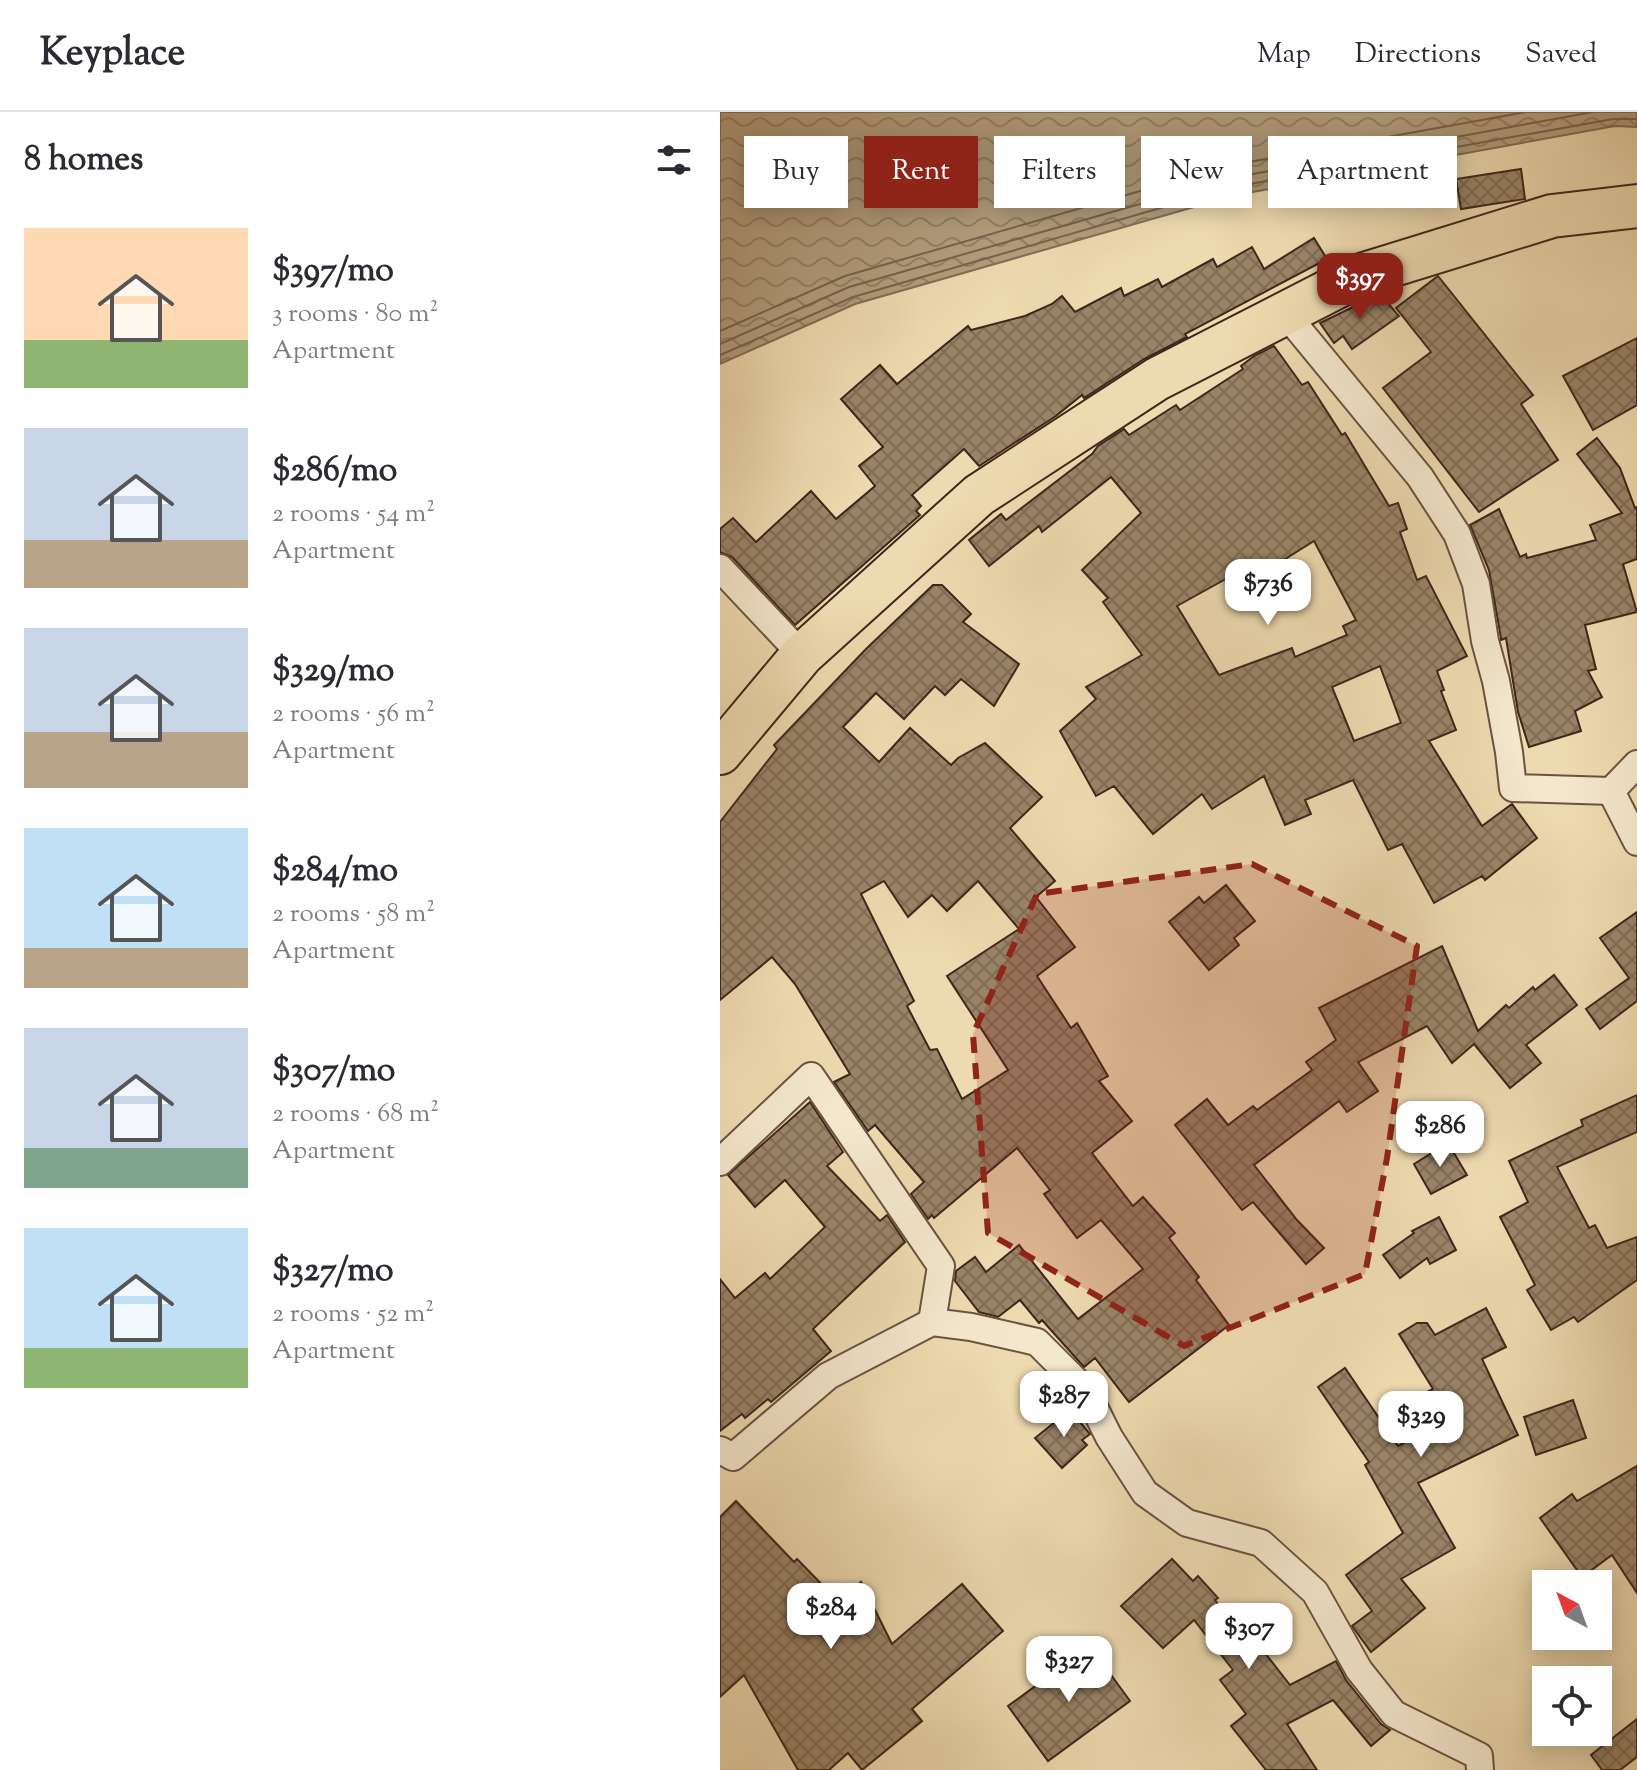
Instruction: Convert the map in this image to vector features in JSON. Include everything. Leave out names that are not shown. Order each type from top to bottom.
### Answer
[{"type":"main road","points":[[720,753],[802,655],[979,495],[1157,379],[1358,276],[1552,216],[1637,206]]},
{"type":"street","points":[[1285,313],[1420,477],[1457,534],[1476,584],[1509,752],[1513,788],[1611,791],[1637,764]]},
{"type":"street","points":[[720,568],[802,655]]},
{"type":"street","points":[[1611,791],[1637,842]]},
{"type":"street","points":[[720,1162],[811,1076],[941,1266],[932,1322]]},
{"type":"street","points":[[720,1450],[733,1457],[828,1376],[932,1322],[1037,1342],[1086,1391],[1109,1437],[1145,1493],[1187,1523],[1261,1543],[1315,1592],[1359,1670],[1394,1714],[1479,1756],[1480,1770]]},
{"type":"highlighted area","points":[[1252,864],[1417,946],[1387,1158],[1365,1274],[1184,1346],[988,1233],[973,1034],[1037,894]]},
{"type":"water","points":[[720,112],[1637,112],[1637,127],[1615,126],[1457,155],[1457,136],[1268,136],[1268,189],[1252,192],[1252,136],[1141,136],[1141,208],[1191,208],[855,304],[720,364]]},
{"type":"building","points":[[1521,169],[1525,199],[1461,209],[1457,179]]},
{"type":"building","points":[[1314,238],[1327,259],[1185,334],[1187,337],[1144,359],[1084,398],[1082,395],[1056,416],[979,466],[964,449],[912,495],[921,506],[916,511],[920,515],[795,625],[732,557],[720,552],[720,529],[733,518],[756,542],[811,491],[836,519],[875,486],[859,466],[883,447],[841,399],[880,365],[897,384],[968,326],[971,330],[1025,316],[1062,296],[1075,312],[1121,288],[1124,296],[1158,279],[1162,287],[1213,259],[1217,267],[1252,247],[1264,269]]},
{"type":"building","points":[[1438,276],[1533,395],[1521,404],[1558,460],[1479,512],[1383,388],[1431,352],[1396,308]]},
{"type":"building","points":[[1380,294],[1399,316],[1352,349],[1343,336],[1334,343],[1320,323]]},
{"type":"building","points":[[1637,338],[1637,405],[1593,430],[1563,376]]},
{"type":"building","points":[[1274,346],[1302,385],[1308,382],[1342,435],[1345,433],[1389,506],[1398,503],[1407,529],[1400,532],[1417,580],[1426,576],[1467,656],[1437,671],[1456,730],[1429,741],[1482,826],[1512,804],[1537,838],[1485,880],[1482,876],[1434,903],[1402,844],[1388,850],[1353,780],[1305,800],[1311,814],[1285,825],[1264,776],[1212,809],[1202,794],[1153,834],[1114,786],[1096,796],[1060,731],[1096,699],[1086,687],[1142,655],[1103,602],[1108,598],[1082,570],[1141,513],[1111,477],[1042,532],[1039,526],[989,566],[969,540],[1001,514],[1006,520],[1092,454],[1098,446],[1124,429],[1129,435],[1176,405],[1180,410],[1243,369],[1241,366]],"holes":[[[1314,541],[1356,620],[1343,626],[1347,635],[1295,657],[1292,648],[1219,675],[1177,606],[1233,575],[1245,596],[1276,577],[1271,568]],[[1380,666],[1401,723],[1354,741],[1332,687]]]},
{"type":"building","points":[[1597,438],[1620,468],[1637,507],[1637,559],[1623,564],[1637,612],[1585,625],[1596,669],[1588,671],[1602,697],[1575,711],[1581,731],[1529,747],[1518,712],[1506,638],[1501,640],[1489,570],[1470,525],[1499,509],[1520,557],[1526,554],[1527,558],[1596,540],[1590,525],[1622,513],[1577,454]]},
{"type":"building","points":[[933,585],[942,585],[971,614],[963,622],[1019,664],[994,706],[961,679],[945,695],[935,686],[904,719],[876,693],[843,727],[879,762],[910,728],[951,765],[985,743],[1042,797],[1010,828],[1055,881],[1036,897],[1075,947],[1037,976],[1071,1028],[1077,1023],[1108,1076],[1099,1081],[1132,1121],[1092,1153],[1133,1206],[1143,1197],[1175,1233],[1169,1238],[1199,1277],[1196,1280],[1229,1325],[1129,1402],[1095,1358],[1084,1367],[1020,1300],[998,1317],[979,1312],[955,1281],[956,1271],[975,1257],[986,1272],[1019,1245],[1078,1319],[1143,1269],[1101,1220],[1077,1238],[1044,1194],[1050,1190],[1017,1148],[934,1218],[932,1215],[928,1219],[911,1194],[924,1182],[875,1125],[868,1131],[834,1082],[850,1074],[795,984],[772,957],[720,1000],[720,822],[777,749],[774,745],[866,649]],"holes":[[[884,881],[908,917],[932,895],[947,911],[978,881],[1019,929],[947,976],[1008,1070],[962,1099],[937,1049],[930,1050],[907,1006],[914,1001],[861,894]]]},
{"type":"building","points":[[1226,885],[1255,921],[1234,938],[1239,945],[1209,970],[1169,922],[1199,897],[1204,903]]},
{"type":"building","points":[[1637,912],[1637,1001],[1600,1029],[1586,1009],[1629,978],[1600,938]]},
{"type":"building","points":[[1442,946],[1478,1031],[1506,1005],[1509,1008],[1533,987],[1535,990],[1554,975],[1577,1005],[1526,1045],[1541,1063],[1510,1088],[1474,1044],[1452,1063],[1427,1026],[1358,1062],[1378,1091],[1347,1112],[1339,1101],[1254,1165],[1297,1220],[1324,1248],[1306,1264],[1253,1202],[1242,1210],[1175,1125],[1207,1099],[1228,1125],[1253,1106],[1257,1110],[1312,1070],[1306,1062],[1336,1040],[1319,1008]]},
{"type":"building","points":[[1637,1095],[1637,1132],[1557,1167],[1589,1228],[1595,1225],[1607,1248],[1637,1237],[1637,1280],[1578,1322],[1574,1317],[1551,1330],[1527,1290],[1535,1285],[1500,1217],[1528,1202],[1509,1161],[1583,1126],[1581,1120]]},
{"type":"building","points":[[810,1102],[843,1152],[827,1166],[880,1221],[887,1215],[905,1242],[813,1329],[831,1351],[771,1402],[768,1399],[745,1418],[742,1414],[720,1431],[720,1279],[735,1298],[765,1273],[770,1279],[825,1227],[785,1180],[755,1207],[728,1175]]},
{"type":"building","points":[[1448,1143],[1467,1175],[1431,1194],[1414,1164]]},
{"type":"building","points":[[1439,1217],[1456,1250],[1430,1264],[1427,1258],[1400,1278],[1383,1255],[1414,1233],[1412,1231]]},
{"type":"building","points":[[1486,1308],[1506,1347],[1482,1359],[1518,1435],[1418,1483],[1455,1548],[1401,1579],[1425,1608],[1371,1652],[1352,1626],[1372,1611],[1346,1575],[1403,1533],[1365,1465],[1369,1462],[1318,1387],[1345,1368],[1398,1446],[1440,1423],[1425,1393],[1433,1389],[1399,1334],[1417,1323],[1427,1323],[1435,1335]]},
{"type":"building","points":[[1573,1400],[1586,1438],[1536,1455],[1524,1417]]},
{"type":"building","points":[[1070,1410],[1090,1434],[1082,1440],[1087,1445],[1062,1468],[1035,1438]]},
{"type":"building","points":[[1637,1466],[1637,1593],[1612,1555],[1592,1570],[1577,1570],[1540,1518],[1572,1494],[1577,1501]]},
{"type":"building","points":[[736,1501],[794,1562],[797,1559],[839,1602],[861,1582],[892,1644],[962,1584],[1003,1631],[912,1709],[922,1721],[862,1770],[848,1753],[829,1770],[798,1770],[744,1675],[720,1697],[720,1517]]},
{"type":"building","points":[[1172,1559],[1193,1581],[1198,1576],[1218,1598],[1215,1600],[1256,1652],[1261,1648],[1290,1685],[1336,1661],[1346,1680],[1381,1724],[1390,1730],[1371,1746],[1333,1700],[1287,1724],[1317,1770],[1266,1770],[1231,1726],[1246,1714],[1220,1680],[1233,1670],[1194,1620],[1163,1648],[1121,1606]]},
{"type":"building","points":[[1090,1646],[1130,1701],[1048,1761],[1008,1706]]},
{"type":"building","points":[[1637,1719],[1637,1757],[1620,1770],[1602,1770],[1591,1755],[1602,1746],[1612,1746],[1612,1739]]}]
